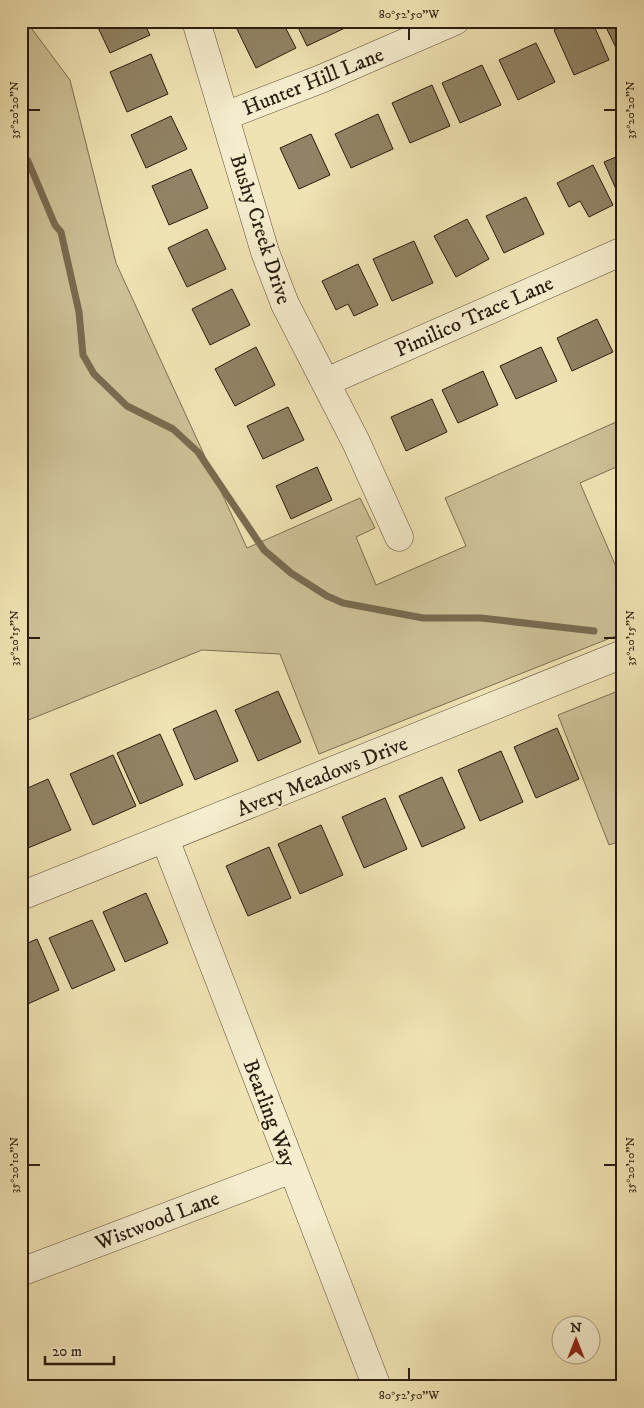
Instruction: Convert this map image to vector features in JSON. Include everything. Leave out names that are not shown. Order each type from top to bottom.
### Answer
[{"type":"street","name":"Bushy Creek Drive","points":[[196,21],[265,252],[285,304],[356,442],[399,537]]},
{"type":"street","name":"Hunter Hill Lane","points":[[225,116],[322,79],[455,21]]},
{"type":"street","name":"Pimilico Trace Lane","points":[[326,382],[623,251]]},
{"type":"street","name":"Avery Meadows Drive","points":[[21,896],[623,654]]},
{"type":"street","name":"Bearling Way","points":[[165,839],[377,1387]]},
{"type":"street","name":"Wistwood Lane","points":[[21,1272],[292,1169]]},
{"type":"shaded area","points":[[21,21],[26,21],[70,80],[116,263],[247,548],[360,498],[375,528],[356,537],[376,585],[466,546],[445,498],[623,419],[623,464],[580,483],[623,583],[623,633],[319,754],[280,654],[202,650],[21,723]]},
{"type":"shaded area","points":[[623,689],[623,840],[609,845],[558,715]]},
{"type":"building","points":[[95,21],[143,21],[150,35],[110,53]]},
{"type":"building","points":[[247,21],[282,21],[296,48],[256,68],[236,27]]},
{"type":"building","points":[[295,21],[345,21],[347,27],[307,46]]},
{"type":"building","points":[[575,21],[592,21],[609,60],[574,75],[554,30]]},
{"type":"building","points":[[603,21],[623,21],[623,52],[619,54]]},
{"type":"building","points":[[536,43],[555,82],[518,100],[499,60]]},
{"type":"building","points":[[151,54],[168,94],[127,112],[110,72]]},
{"type":"building","points":[[482,65],[501,105],[460,123],[442,83]]},
{"type":"building","points":[[432,85],[450,126],[410,143],[392,103]]},
{"type":"building","points":[[378,114],[393,149],[351,168],[335,134]]},
{"type":"building","points":[[171,116],[187,149],[146,168],[131,135]]},
{"type":"building","points":[[311,134],[330,175],[299,189],[280,148]]},
{"type":"building","points":[[623,154],[623,194],[619,196],[604,162]]},
{"type":"building","points":[[593,165],[613,205],[589,217],[580,201],[569,207],[557,183]]},
{"type":"building","points":[[191,169],[208,208],[169,225],[152,186]]},
{"type":"building","points":[[526,197],[544,234],[504,253],[486,216]]},
{"type":"building","points":[[467,219],[489,259],[456,277],[434,236]]},
{"type":"building","points":[[207,229],[226,269],[187,287],[168,248]]},
{"type":"building","points":[[414,241],[433,283],[392,301],[373,259]]},
{"type":"building","points":[[358,264],[378,305],[354,316],[348,304],[336,310],[322,281]]},
{"type":"building","points":[[232,289],[250,325],[210,345],[192,309]]},
{"type":"building","points":[[597,319],[613,352],[572,371],[557,338]]},
{"type":"building","points":[[256,347],[275,385],[235,406],[215,369]]},
{"type":"building","points":[[541,347],[557,381],[516,399],[500,366]]},
{"type":"building","points":[[483,371],[498,405],[458,423],[442,390]]},
{"type":"building","points":[[432,399],[447,432],[406,451],[391,417]]},
{"type":"building","points":[[288,407],[304,440],[263,459],[247,426]]},
{"type":"building","points":[[317,467],[332,500],[291,519],[276,486]]},
{"type":"building","points":[[278,691],[301,742],[258,761],[235,710]]},
{"type":"building","points":[[216,710],[238,761],[195,780],[173,729]]},
{"type":"building","points":[[557,728],[579,779],[536,798],[514,747]]},
{"type":"building","points":[[160,734],[183,785],[140,804],[117,753]]},
{"type":"building","points":[[501,751],[523,802],[480,821],[458,770]]},
{"type":"building","points":[[113,755],[136,806],[93,825],[70,774]]},
{"type":"building","points":[[442,777],[465,828],[422,847],[399,796]]},
{"type":"building","points":[[48,779],[71,830],[28,848],[21,834],[21,791]]},
{"type":"building","points":[[385,798],[407,849],[364,868],[342,817]]},
{"type":"building","points":[[321,825],[343,875],[300,894],[278,844]]},
{"type":"building","points":[[269,847],[291,898],[248,916],[226,866]]},
{"type":"building","points":[[146,893],[168,943],[125,962],[103,912]]},
{"type":"building","points":[[92,920],[115,970],[72,989],[49,938]]},
{"type":"building","points":[[37,939],[59,990],[21,1007],[21,946]]},
{"type":"waterway","points":[[21,153],[28,161],[55,225],[61,232],[79,312],[83,355],[94,374],[127,406],[173,429],[198,452],[264,550],[291,573],[327,596],[343,603],[423,618],[481,618],[594,631]]},
{"type":"waterway","points":[[621,692],[623,719]]}]
